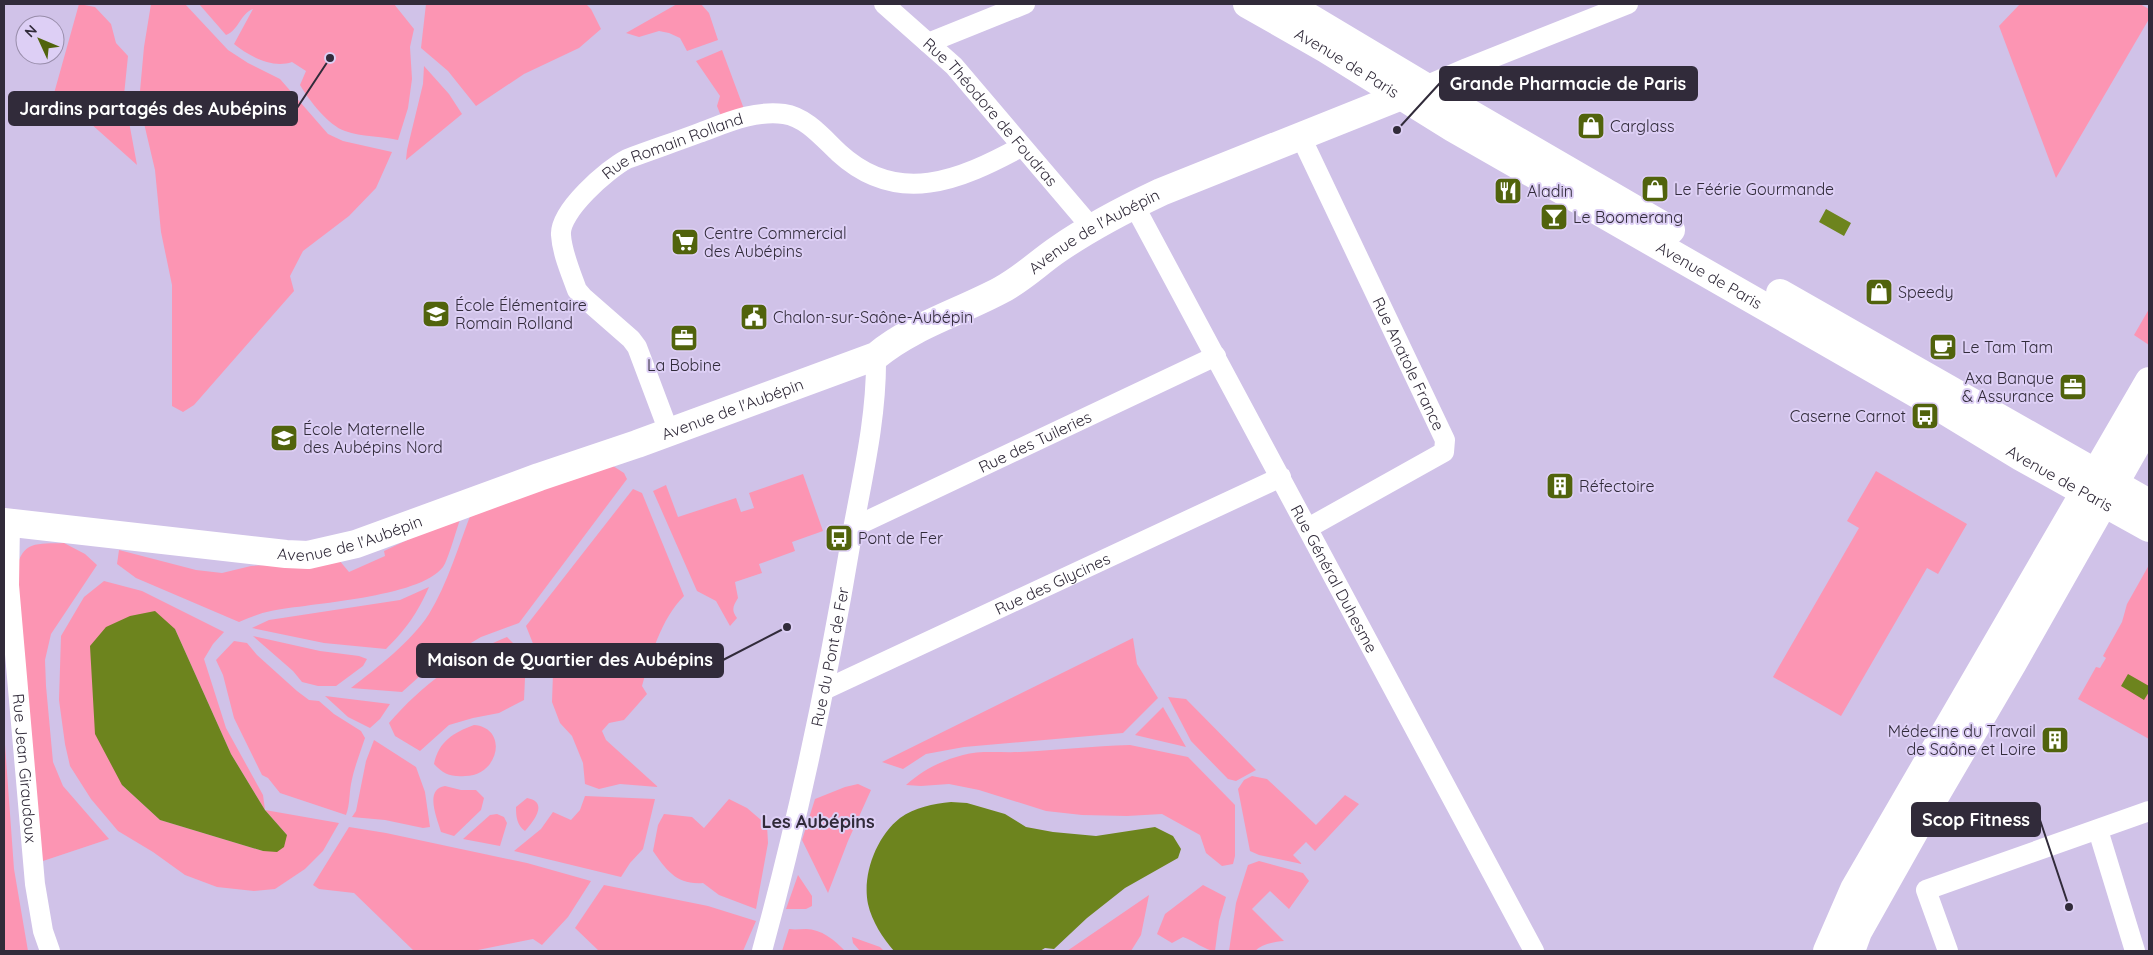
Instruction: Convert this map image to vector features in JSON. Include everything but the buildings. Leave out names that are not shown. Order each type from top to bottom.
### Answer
[{"type":"main road","name":"Avenue de Paris","points":[[1247,4],[1413,91]]},
{"type":"main road","name":"Avenue de Paris","points":[[1298,6],[1413,91],[1453,128],[2100,488],[2149,528]]},
{"type":"main road","name":"Avenue de l'Aubépin","points":[[7,522],[263,552],[308,555],[356,544],[876,356],[905,336],[1003,289],[1091,227],[1134,205],[1413,91]]},
{"type":"main road","points":[[1851,951],[1858,932],[1916,829],[2014,663],[2100,488],[2149,381]]},
{"type":"main road","points":[[1827,951],[1854,889],[2100,488],[2149,423]]},
{"type":"main road","name":"Avenue de Paris","points":[[2100,488],[2149,503]]},
{"type":"street","name":"Rue Théodore de Foudras","points":[[884,4],[954,66],[1091,227]]},
{"type":"street","points":[[928,43],[1025,4]]},
{"type":"street","points":[[1413,91],[1628,4]]},
{"type":"street","name":"Rue Romain Rolland","points":[[669,432],[637,347],[631,339],[577,290],[560,233],[563,223],[573,207],[610,170],[627,159],[734,120],[755,114],[770,113],[785,114],[798,119],[816,132],[849,162],[878,178],[897,182],[934,183],[948,180],[977,169],[1021,147]]},
{"type":"street","name":"Rue Anatole France","points":[[1301,136],[1444,440],[1444,452],[1308,528]]},
{"type":"street","name":"Rue Général Duhesme","points":[[1134,205],[1534,951]]},
{"type":"street","name":"Rue du Pont de Fer","points":[[762,951],[824,690],[874,408],[876,356]]},
{"type":"street","name":"Rue des Tuileries","points":[[854,526],[1216,356]]},
{"type":"street","name":"Rue des Glycines","points":[[824,690],[1281,477]]},
{"type":"street","name":"Rue Jean Giraudoux","points":[[7,522],[9,585],[35,884],[41,924],[50,951]]},
{"type":"street","points":[[1948,951],[1926,890],[2149,811]]},
{"type":"street","points":[[2098,830],[2135,951]]},
{"type":"shaded area","points":[[79,4],[95,7],[111,24],[116,43],[128,56],[124,95],[137,165],[80,114],[53,97],[62,65],[65,65],[65,54]]},
{"type":"shaded area","points":[[151,4],[185,4],[228,50],[248,63],[280,79],[328,134],[343,141],[392,152],[376,188],[349,216],[303,251],[290,276],[294,291],[194,405],[183,412],[172,406],[172,285],[161,232],[155,170],[139,102],[144,47]]},
{"type":"shaded area","points":[[199,4],[394,4],[414,29],[410,47],[412,79],[408,108],[398,140],[345,131],[332,124],[300,85],[306,71],[292,62],[277,64],[261,60],[234,44],[253,9],[245,14],[234,30],[226,35]]},
{"type":"shaded area","points":[[426,4],[586,4],[591,9],[601,29],[579,48],[524,74],[476,106],[448,71],[421,48]]},
{"type":"shaded area","points":[[677,4],[701,4],[709,13],[718,40],[687,51],[680,38],[669,33],[659,31],[639,37],[626,33]]},
{"type":"shaded area","points":[[2020,4],[2140,4],[2149,9],[2149,19],[2056,178],[1999,26]]},
{"type":"shaded area","points":[[722,50],[744,109],[721,116],[717,106],[720,96],[696,61]]},
{"type":"shaded area","points":[[424,66],[449,94],[462,114],[406,160],[423,84]]},
{"type":"shaded area","points":[[1826,209],[1851,223],[1844,236],[1819,222]]},
{"type":"shaded area","points":[[2149,309],[2149,345],[2134,335]]},
{"type":"shaded area","points":[[613,466],[624,473],[627,479],[519,623],[481,637],[430,667],[402,692],[351,688],[403,645],[429,614],[448,576],[472,511]]},
{"type":"shaded area","points":[[1876,471],[1967,524],[1938,574],[1927,568],[1841,716],[1773,677],[1859,528],[1847,521]]},
{"type":"shaded area","points":[[803,474],[823,531],[792,542],[795,551],[759,564],[762,573],[735,582],[738,598],[733,610],[737,618],[730,626],[716,601],[697,591],[653,491],[666,485],[678,517],[736,498],[741,512],[754,508],[749,493]]},
{"type":"shaded area","points":[[633,489],[642,493],[684,596],[669,615],[653,650],[642,686],[647,694],[624,720],[609,723],[602,731],[606,740],[658,787],[620,784],[599,789],[585,784],[583,763],[572,736],[560,723],[552,702],[553,673],[536,651],[526,626]]},
{"type":"shaded area","points":[[462,514],[443,567],[430,577],[411,586],[363,598],[271,611],[239,622],[136,578],[117,564],[119,550],[196,570],[222,573],[251,566],[339,560],[349,572],[385,556],[384,551]]},
{"type":"shaded area","points":[[64,543],[85,554],[97,565],[51,634],[45,660],[53,762],[63,786],[109,839],[40,862],[16,571],[22,554],[32,546]]},
{"type":"shaded area","points":[[2149,565],[2149,739],[2078,699],[2096,667],[2100,668],[2106,658],[2103,656],[2122,622],[2127,604]]},
{"type":"shaded area","points":[[104,581],[142,591],[224,632],[213,644],[204,659],[226,728],[263,795],[265,810],[339,823],[323,851],[305,869],[275,889],[254,891],[217,887],[185,875],[153,852],[118,831],[91,799],[70,766],[59,700],[61,636],[84,597]],"holes":[[[175,629],[231,754],[265,810],[287,835],[263,851],[160,820],[122,785]]]},
{"type":"shaded area","points":[[429,587],[411,621],[386,649],[324,643],[252,628],[269,620],[400,600]]},
{"type":"shaded area","points":[[155,611],[175,629],[231,754],[265,810],[287,835],[284,847],[277,852],[263,851],[160,820],[122,785],[95,734],[90,646],[106,627],[130,616]]},
{"type":"shaded area","points":[[253,636],[367,659],[363,666],[336,686],[318,686],[302,682],[293,671]]},
{"type":"shaded area","points":[[507,637],[526,656],[524,700],[499,713],[449,725],[420,751],[395,736],[389,723],[415,696],[458,662]]},
{"type":"shaded area","points":[[1133,638],[1137,664],[1158,698],[1123,733],[964,747],[926,754],[903,769],[882,762]]},
{"type":"shaded area","points":[[234,641],[247,643],[257,655],[297,691],[309,700],[319,701],[334,714],[361,731],[365,738],[352,778],[346,815],[280,793],[268,778],[262,775],[234,718],[223,675],[216,660]]},
{"type":"shaded area","points":[[2128,674],[2149,686],[2149,692],[2144,700],[2121,686]]},
{"type":"shaded area","points":[[325,696],[390,704],[380,719],[370,728],[348,717]]},
{"type":"shaded area","points":[[1168,697],[1186,699],[1256,770],[1236,781],[1228,779],[1191,741]]},
{"type":"shaded area","points":[[1163,707],[1186,747],[1135,735]]},
{"type":"shaded area","points":[[474,725],[485,728],[492,734],[495,742],[495,752],[492,761],[486,768],[477,774],[456,776],[448,774],[434,764],[439,749],[448,739]]},
{"type":"shaded area","points":[[4,731],[14,869],[28,951],[4,951]]},
{"type":"shaded area","points":[[374,740],[416,767],[425,792],[430,827],[423,828],[385,820],[352,817],[356,811],[366,761]]},
{"type":"shaded area","points":[[1130,745],[1188,757],[1235,805],[1235,856],[1233,864],[1222,866],[1206,853],[1200,835],[1162,814],[1127,816],[1082,815],[1046,811],[979,790],[949,784],[906,785],[932,767],[970,753]]},
{"type":"shaded area","points":[[1252,776],[1267,779],[1316,825],[1345,795],[1359,804],[1315,851],[1306,842],[1293,855],[1302,864],[1259,855],[1250,851],[1238,789],[1244,780]]},
{"type":"shaded area","points":[[858,784],[871,790],[848,841],[828,893],[802,840],[815,799]]},
{"type":"shaded area","points":[[445,786],[461,790],[476,790],[484,798],[481,810],[454,836],[441,832],[435,812],[433,798],[435,792]]},
{"type":"shaded area","points":[[585,796],[655,799],[643,849],[630,863],[621,877],[514,851],[541,829],[553,812],[571,820],[580,810]]},
{"type":"shaded area","points":[[527,798],[537,803],[538,812],[525,831],[518,821],[516,807]]},
{"type":"shaded area","points":[[729,799],[747,808],[767,825],[768,843],[756,909],[719,895],[703,883],[686,882],[679,879],[663,865],[653,851],[658,825],[664,814],[692,817],[704,828]]},
{"type":"shaded area","points":[[951,802],[967,803],[1005,814],[1026,827],[1053,832],[1096,836],[1155,827],[1173,836],[1181,849],[1178,858],[1125,888],[1087,918],[1054,949],[1045,948],[1040,951],[894,951],[878,929],[868,904],[867,881],[873,857],[884,835],[900,818],[924,807]]},
{"type":"shaded area","points":[[497,814],[504,817],[507,823],[500,846],[463,839],[490,815]]},
{"type":"shaded area","points":[[349,827],[527,863],[591,881],[568,917],[542,945],[533,939],[473,951],[414,951],[354,893],[319,889],[313,885]]},
{"type":"shaded area","points":[[1259,861],[1303,873],[1309,881],[1289,909],[1270,891],[1252,909],[1284,941],[1268,944],[1255,951],[1229,951],[1236,903],[1248,865]]},
{"type":"shaded area","points":[[798,875],[812,896],[812,906],[806,909],[786,909]]},
{"type":"shaded area","points":[[604,885],[708,906],[756,921],[743,951],[599,951],[575,928]]},
{"type":"shaded area","points":[[1203,885],[1226,897],[1219,921],[1215,951],[1183,937],[1172,943],[1157,934],[1165,914]]},
{"type":"shaded area","points":[[1149,895],[1141,935],[1131,951],[1067,951]]},
{"type":"shaded area","points":[[789,929],[812,929],[832,939],[845,951],[782,951]]},
{"type":"shaded area","points":[[852,937],[880,947],[884,951],[860,951],[853,943]]},
{"type":"place","name":"Jardins partagés des Aubépins","points":[[330,58]]},
{"type":"place","name":"Carglass","points":[[1591,126]]},
{"type":"place","name":"Grande Pharmacie de Paris","points":[[1397,130]]},
{"type":"place","name":"Le Féérie Gourmande","points":[[1655,189]]},
{"type":"place","name":"Aladin","points":[[1508,191]]},
{"type":"place","name":"Le Boomerang","points":[[1554,217]]},
{"type":"place","name":"Centre Commercial des Aubépins","points":[[685,242]]},
{"type":"place","name":"Speedy","points":[[1879,292]]},
{"type":"place","name":"École Élémentaire Romain Rolland","points":[[436,314]]},
{"type":"place","name":"Chalon-sur-Saône-Aubépin","points":[[754,317]]},
{"type":"place","name":"La Bobine","points":[[684,338]]},
{"type":"place","name":"Le Tam Tam","points":[[1943,347]]},
{"type":"place","name":"Axa Banque & Assurance","points":[[2073,387]]},
{"type":"place","name":"Caserne Carnot","points":[[1925,416]]},
{"type":"place","name":"École Maternelle des Aubépins Nord","points":[[284,438]]},
{"type":"place","name":"Réfectoire","points":[[1560,486]]},
{"type":"place","name":"Pont de Fer","points":[[839,538]]},
{"type":"place","name":"Maison de Quartier des Aubépins","points":[[787,627]]},
{"type":"place","name":"Médecine du Travail de Saône et Loire","points":[[2055,740]]},
{"type":"place","name":"Scop Fitness","points":[[2069,907]]},
{"type":"district","name":"Les Aubépins","points":[[818,822]]}]
